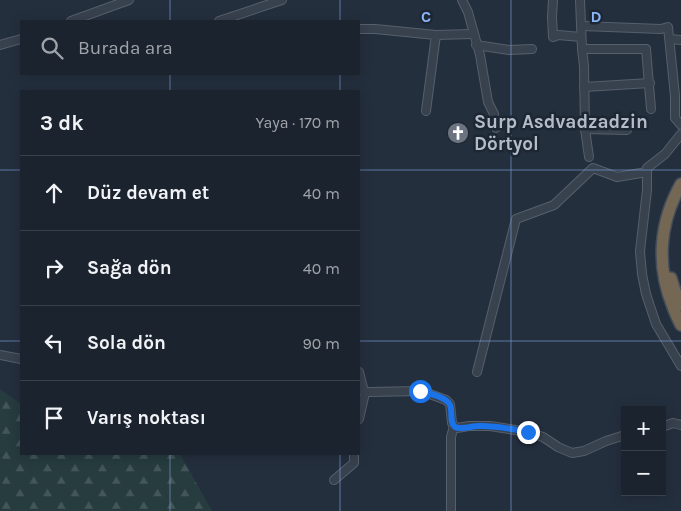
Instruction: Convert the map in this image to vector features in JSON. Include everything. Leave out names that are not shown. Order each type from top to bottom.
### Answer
[{"type":"highway","points":[[681,184],[668,211],[661,251],[668,295],[681,325]]},
{"type":"highway","points":[[681,200],[671,233],[669,251],[670,271],[681,305]]},
{"type":"street","points":[[73,20],[117,2],[129,0]]},
{"type":"street","points":[[254,0],[256,9]]},
{"type":"street","points":[[222,20],[282,0]]},
{"type":"street","points":[[462,0],[468,12],[480,55],[488,102],[494,114],[496,128]]},
{"type":"street","points":[[553,0],[553,37],[558,35],[581,37]]},
{"type":"street","points":[[580,0],[585,129],[589,157]]},
{"type":"street","points":[[582,26],[662,29],[668,27],[675,96],[675,118],[681,125]]},
{"type":"street","points":[[360,29],[436,35],[473,34]]},
{"type":"street","points":[[426,111],[436,35]]},
{"type":"street","points":[[0,45],[20,39]]},
{"type":"street","points":[[670,39],[681,40]]},
{"type":"street","points":[[476,45],[509,50],[532,49]]},
{"type":"street","points":[[582,49],[646,49],[651,109]]},
{"type":"street","points":[[584,86],[650,83]]},
{"type":"street","points":[[585,129],[627,130]]},
{"type":"street","points":[[681,134],[665,154],[646,168],[647,190],[640,251],[646,294],[656,324],[681,366]]},
{"type":"street","points":[[477,372],[516,219],[554,205],[593,168],[618,176],[646,172]]},
{"type":"street","points":[[0,355],[20,359]]},
{"type":"street","points":[[360,376],[365,393],[360,415]]},
{"type":"street","points":[[364,392],[420,391],[438,396],[450,404],[454,426],[451,437],[451,511]]},
{"type":"street","points":[[666,426],[673,423],[681,425]]},
{"type":"street","points":[[454,426],[457,428],[490,426],[528,432],[543,437],[558,447],[572,453],[584,451],[621,436]]},
{"type":"street","points":[[334,480],[354,463],[354,455]]},
{"type":"green space","points":[[0,389],[20,403],[20,455],[181,455],[212,511],[0,511]]},
{"type":"place","name":"Surp Asdvadzadzin Dörtyol","points":[[458,133]]},
{"type":"route","points":[[420,391],[446,400],[450,404],[452,423],[457,428],[490,426],[528,432]]}]
